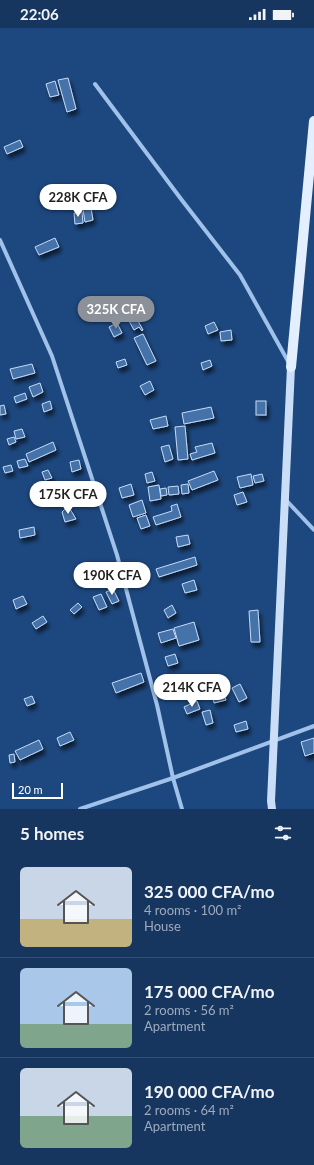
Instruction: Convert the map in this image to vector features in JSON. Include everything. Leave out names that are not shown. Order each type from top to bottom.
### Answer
[{"type":"main road","points":[[272,809],[271,801],[291,367],[314,121]]},
{"type":"street","points":[[95,84],[240,275],[291,367]]},
{"type":"street","points":[[0,240],[52,356],[117,555],[157,705],[173,778],[182,809]]},
{"type":"street","points":[[285,499],[314,530]]},
{"type":"street","points":[[80,809],[173,778],[314,726]]},
{"type":"building","points":[[68,78],[76,109],[67,112],[58,80]]},
{"type":"building","points":[[55,81],[59,95],[50,97],[46,84]]},
{"type":"building","points":[[20,140],[23,147],[7,154],[4,147]]},
{"type":"building","points":[[91,208],[93,220],[85,222],[83,209]]},
{"type":"building","points":[[82,212],[83,223],[75,224],[74,213]]},
{"type":"building","points":[[55,238],[59,247],[39,255],[35,247]]},
{"type":"building","points":[[136,317],[143,330],[142,331],[139,327],[134,330],[129,321]]},
{"type":"building","points":[[214,322],[218,330],[208,334],[205,326]]},
{"type":"building","points":[[117,323],[122,333],[114,337],[109,327]]},
{"type":"building","points":[[231,330],[232,340],[221,341],[220,332]]},
{"type":"building","points":[[143,334],[156,361],[147,365],[134,338]]},
{"type":"building","points":[[125,359],[127,365],[118,368],[116,362]]},
{"type":"building","points":[[210,360],[212,366],[203,370],[201,363]]},
{"type":"building","points":[[32,364],[35,373],[13,379],[10,369]]},
{"type":"building","points":[[150,381],[154,390],[145,395],[140,386]]},
{"type":"building","points":[[40,383],[43,392],[33,397],[29,387]]},
{"type":"building","points":[[25,393],[27,399],[16,403],[14,397]]},
{"type":"building","points":[[50,401],[52,409],[44,412],[42,404]]},
{"type":"building","points":[[256,401],[266,401],[266,415],[256,415]]},
{"type":"building","points":[[4,405],[6,414],[0,415],[0,406]]},
{"type":"building","points":[[211,407],[214,418],[184,424],[182,413]]},
{"type":"building","points":[[166,416],[168,426],[153,429],[150,420]]},
{"type":"building","points":[[185,426],[188,459],[178,460],[175,427]]},
{"type":"building","points":[[22,429],[25,437],[16,439],[14,431]]},
{"type":"building","points":[[14,437],[16,442],[9,445],[7,439]]},
{"type":"building","points":[[53,442],[56,450],[29,462],[26,454]]},
{"type":"building","points":[[212,443],[215,453],[192,460],[190,454],[197,452],[195,447]]},
{"type":"building","points":[[169,445],[173,459],[165,462],[161,447]]},
{"type":"building","points":[[25,459],[28,466],[19,468],[17,461]]},
{"type":"building","points":[[79,460],[81,469],[72,472],[70,462]]},
{"type":"building","points":[[11,465],[13,471],[5,473],[3,467]]},
{"type":"building","points":[[48,470],[52,478],[45,480],[42,472]]},
{"type":"building","points":[[214,471],[218,480],[192,490],[188,481]]},
{"type":"building","points":[[152,472],[155,481],[147,483],[145,474]]},
{"type":"building","points":[[251,474],[253,485],[240,488],[237,477]]},
{"type":"building","points":[[262,474],[264,481],[255,483],[253,476]]},
{"type":"building","points":[[131,484],[134,495],[122,498],[119,488]]},
{"type":"building","points":[[188,484],[189,493],[182,494],[181,485]]},
{"type":"building","points":[[159,485],[161,499],[150,501],[148,487]]},
{"type":"building","points":[[178,486],[179,494],[169,495],[168,487]]},
{"type":"building","points":[[46,488],[55,488],[55,498],[46,498]]},
{"type":"building","points":[[166,488],[167,495],[161,496],[160,489]]},
{"type":"building","points":[[243,492],[247,502],[237,505],[234,495]]},
{"type":"building","points":[[142,500],[146,513],[133,517],[129,505]]},
{"type":"building","points":[[177,504],[181,517],[156,525],[153,517],[172,511],[171,506]]},
{"type":"building","points":[[65,509],[70,509],[76,519],[65,522],[62,512]]},
{"type":"building","points":[[146,515],[150,526],[141,529],[137,518]]},
{"type":"building","points":[[34,527],[35,535],[20,538],[19,530]]},
{"type":"building","points":[[188,535],[190,544],[178,547],[176,537]]},
{"type":"building","points":[[195,557],[197,565],[159,577],[156,569]]},
{"type":"building","points":[[194,580],[197,590],[185,593],[182,584]]},
{"type":"building","points":[[113,589],[119,601],[112,604],[106,592]]},
{"type":"building","points":[[101,594],[107,607],[99,610],[93,597]]},
{"type":"building","points":[[23,596],[27,604],[16,609],[13,600]]},
{"type":"building","points":[[78,603],[82,607],[74,614],[70,610]]},
{"type":"building","points":[[172,605],[176,613],[168,618],[164,610]]},
{"type":"building","points":[[258,610],[260,642],[251,642],[249,611]]},
{"type":"building","points":[[43,616],[47,622],[36,629],[32,623]]},
{"type":"building","points":[[194,622],[199,640],[179,646],[174,628]]},
{"type":"building","points":[[173,629],[176,638],[161,643],[158,633]]},
{"type":"building","points":[[175,654],[178,663],[168,666],[165,657]]},
{"type":"building","points":[[141,673],[144,682],[116,693],[112,683]]},
{"type":"building","points":[[216,675],[220,684],[192,696],[188,686]]},
{"type":"building","points":[[240,684],[247,698],[239,702],[232,688]]},
{"type":"building","points":[[223,691],[226,700],[214,703],[212,694]]},
{"type":"building","points":[[32,696],[35,703],[27,706],[24,699]]},
{"type":"building","points":[[197,701],[200,709],[187,714],[184,707]]},
{"type":"building","points":[[210,710],[213,723],[206,725],[202,712]]},
{"type":"building","points":[[246,721],[248,729],[236,732],[234,725]]},
{"type":"building","points":[[70,732],[74,740],[60,746],[57,738]]},
{"type":"building","points":[[314,738],[314,753],[305,756],[301,742]]},
{"type":"building","points":[[39,740],[43,749],[20,760],[15,751]]},
{"type":"building","points":[[14,754],[15,762],[10,763],[9,755]]}]
